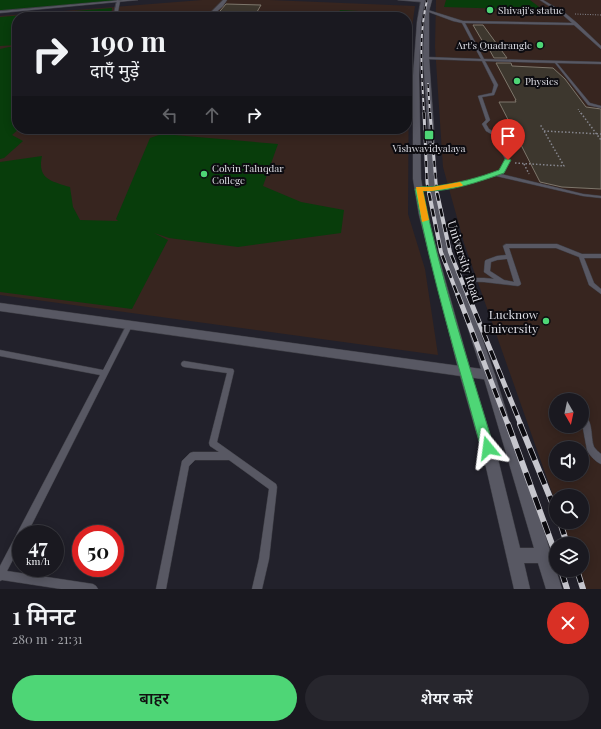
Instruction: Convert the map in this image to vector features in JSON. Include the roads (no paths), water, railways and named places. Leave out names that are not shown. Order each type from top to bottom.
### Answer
[{"type":"main road","points":[[0,12],[136,0]]},
{"type":"main road","points":[[214,12],[222,5],[225,0]]},
{"type":"main road","points":[[400,0],[425,5],[412,70]]},
{"type":"main road","points":[[115,12],[118,2]]},
{"type":"main road","name":"University Road","points":[[425,5],[426,58],[431,130],[432,189],[440,229],[489,375],[554,589]]},
{"type":"main road","points":[[412,92],[417,178],[424,215],[465,372],[492,463],[522,589]]},
{"type":"main road","points":[[0,307],[489,375]]},
{"type":"main road","points":[[514,556],[544,555]]},
{"type":"lane","points":[[541,0],[564,14],[601,48]]},
{"type":"lane","points":[[425,5],[454,20],[463,22],[576,24]]},
{"type":"lane","points":[[419,189],[432,189],[470,183],[502,172],[508,160],[495,134],[487,130],[484,124],[488,120],[480,96],[493,94],[496,85],[463,22]]},
{"type":"lane","points":[[426,58],[601,64]]},
{"type":"lane","points":[[556,63],[589,104],[601,106]]},
{"type":"lane","points":[[495,174],[583,195],[601,197]]},
{"type":"lane","points":[[457,280],[484,280],[505,284],[518,284],[506,246],[557,246],[581,256],[601,256]]},
{"type":"lane","points":[[581,256],[591,284],[601,292]]},
{"type":"lane","points":[[505,284],[487,272],[488,261],[497,258],[510,257]]},
{"type":"lane","points":[[26,525],[129,326]]},
{"type":"lane","points":[[0,354],[104,373]]},
{"type":"lane","points":[[184,364],[232,371],[213,443],[273,487],[264,559],[257,589]]},
{"type":"lane","points":[[588,433],[591,450],[601,460]]},
{"type":"lane","points":[[161,589],[185,464],[193,456],[230,456]]},
{"type":"lane","points":[[12,553],[0,576],[93,589]]},
{"type":"railway","points":[[424,114],[422,28],[427,0]]},
{"type":"railway","points":[[428,84],[430,114]]},
{"type":"railway","points":[[424,113],[427,183],[429,194]]},
{"type":"railway","points":[[430,113],[437,194]]},
{"type":"railway","points":[[429,193],[441,252],[458,296]]},
{"type":"railway","points":[[437,193],[450,252],[468,296]]},
{"type":"railway","points":[[458,295],[508,425]]},
{"type":"railway","points":[[468,295],[521,425]]},
{"type":"railway","points":[[508,424],[549,537]]},
{"type":"railway","points":[[520,424],[549,495]]},
{"type":"railway","points":[[562,529],[565,537]]},
{"type":"railway","points":[[563,577],[567,589]]},
{"type":"railway","points":[[579,577],[583,589]]},
{"type":"place","name":"Shivaji's statue","points":[[490,10]]},
{"type":"place","name":"Art's Quadrangle","points":[[540,45]]},
{"type":"place","name":"Physics","points":[[517,81]]},
{"type":"place","name":"Vishwavidyalaya","points":[[429,135]]},
{"type":"place","name":"Colvin Taluqdar College","points":[[204,174]]},
{"type":"place","name":"Lucknow University","points":[[546,321]]}]
